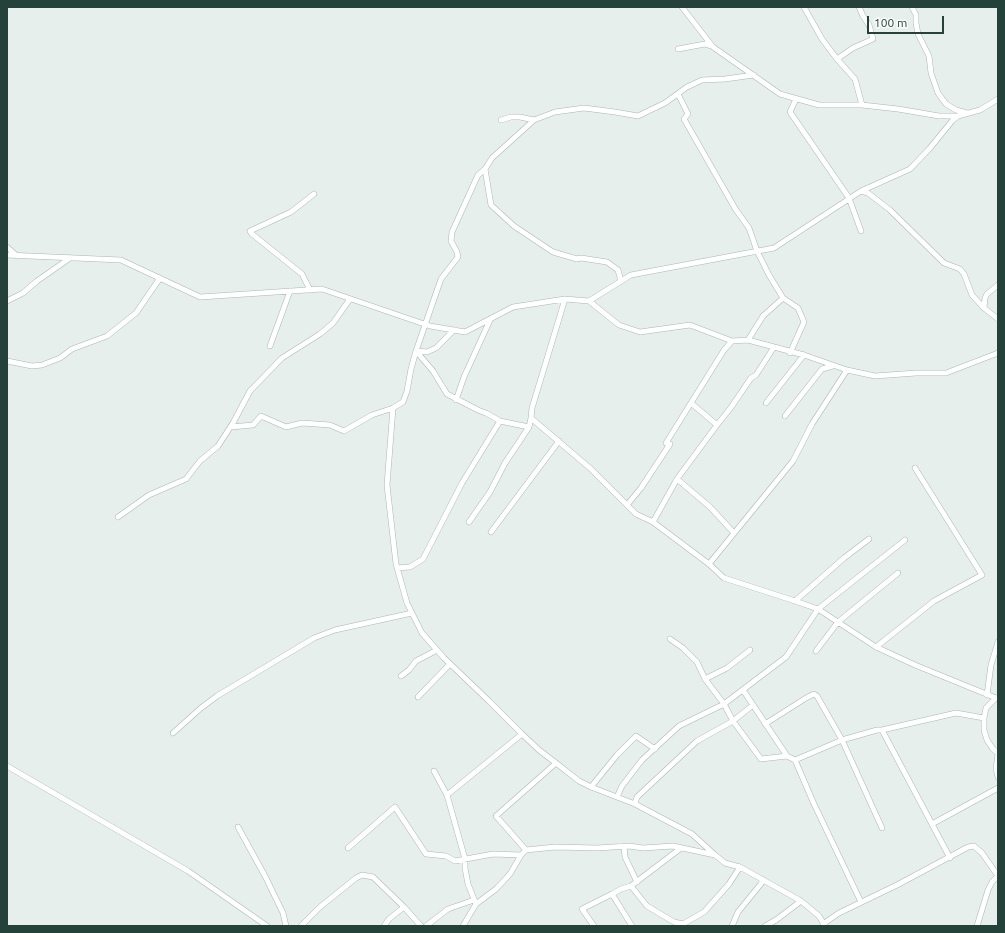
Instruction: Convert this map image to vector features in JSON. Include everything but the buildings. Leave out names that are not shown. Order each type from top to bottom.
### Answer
[{"type":"street","points":[[682,7],[713,47]]},
{"type":"street","points":[[804,7],[822,39],[855,79],[862,105]]},
{"type":"street","points":[[837,59],[852,48],[874,39],[869,25],[859,7]]},
{"type":"street","points":[[912,7],[916,15],[918,34],[929,56],[932,74],[938,93],[946,104],[956,110],[968,113]]},
{"type":"street","points":[[678,49],[705,44],[713,47],[780,94],[819,105],[862,105],[939,116],[958,116],[980,110],[998,99]]},
{"type":"street","points":[[231,428],[253,425],[261,416],[286,427],[302,423],[330,425],[344,431],[372,415],[393,408],[402,402],[407,391],[416,351],[440,279],[458,257],[458,252],[451,241],[452,232],[478,175],[485,169],[492,158],[534,120],[555,112],[584,108],[638,116],[665,103],[687,87],[702,80],[725,79],[754,75]]},
{"type":"street","points":[[678,94],[688,114],[684,118],[736,210],[749,228],[757,251],[769,275],[783,298],[798,308],[804,322],[790,353]]},
{"type":"street","points":[[796,98],[790,112],[849,198],[862,231]]},
{"type":"street","points":[[589,301],[631,274],[774,248],[861,190],[910,168],[958,116]]},
{"type":"street","points":[[501,120],[511,117],[520,117],[534,120]]},
{"type":"street","points":[[485,169],[491,205],[514,226],[553,252],[577,259],[581,258],[607,262],[618,270],[621,281]]},
{"type":"street","points":[[861,190],[868,193],[890,210],[944,263],[960,269],[964,274],[972,295],[984,308],[998,319]]},
{"type":"street","points":[[310,290],[302,274],[250,231],[290,212],[314,194]]},
{"type":"street","points":[[7,247],[18,256]]},
{"type":"street","points":[[7,256],[121,260],[200,297],[322,289],[425,324],[464,332],[513,307],[565,299],[589,301],[619,325],[640,332],[690,325],[732,341],[748,340],[790,353],[804,355],[847,370],[875,376],[916,373],[946,373],[998,353]]},
{"type":"street","points":[[7,301],[23,293],[37,281],[70,258]]},
{"type":"street","points":[[7,361],[32,366],[42,365],[60,358],[72,349],[107,336],[136,313],[160,278]]},
{"type":"street","points":[[984,308],[987,294],[998,286]]},
{"type":"street","points":[[270,346],[290,291]]},
{"type":"street","points":[[748,340],[763,316],[783,298]]},
{"type":"street","points":[[118,517],[149,495],[186,479],[200,461],[218,446],[231,428],[250,391],[282,358],[320,334],[333,323],[350,299]]},
{"type":"street","points":[[469,522],[490,492],[505,463],[529,427],[532,408],[565,299]]},
{"type":"street","points":[[456,400],[464,378],[491,318]]},
{"type":"street","points":[[416,351],[427,352],[436,348],[454,330]]},
{"type":"street","points":[[627,505],[641,488],[691,403],[724,350],[732,341]]},
{"type":"street","points":[[653,522],[677,479],[716,425],[732,406],[751,378],[756,375],[774,347]]},
{"type":"street","points":[[416,351],[433,371],[447,394],[456,400],[500,421],[529,427]]},
{"type":"street","points":[[766,403],[804,355]]},
{"type":"street","points":[[785,416],[822,369],[834,366]]},
{"type":"street","points":[[709,564],[793,461],[812,424],[847,370]]},
{"type":"street","points":[[691,403],[716,425]]},
{"type":"street","points":[[393,408],[388,485],[397,568],[407,603],[422,633],[450,664],[522,734],[579,781],[635,804],[692,834],[725,863],[740,867],[800,901],[819,916],[824,925],[839,912],[950,858],[968,847],[974,846],[982,853],[998,876],[992,882],[988,890],[977,926]]},
{"type":"street","points":[[531,418],[591,469],[636,514],[653,522],[709,564],[724,578],[818,610],[876,647],[915,665],[997,698]]},
{"type":"street","points":[[397,568],[410,567],[423,559],[462,483],[500,421]]},
{"type":"street","points":[[491,532],[559,441]]},
{"type":"street","points":[[876,647],[934,601],[982,575],[915,468]]},
{"type":"street","points":[[677,479],[710,507],[734,533]]},
{"type":"street","points":[[795,601],[844,558],[869,539]]},
{"type":"street","points":[[617,797],[622,786],[642,760],[679,726],[724,704],[786,657],[818,610],[905,540]]},
{"type":"street","points":[[816,651],[838,622],[898,573]]},
{"type":"street","points":[[173,732],[217,696],[314,638],[335,630],[412,612]]},
{"type":"street","points":[[670,639],[683,648],[697,662],[705,679],[724,704],[733,721],[761,760],[788,756]]},
{"type":"street","points":[[987,695],[991,665],[998,642]]},
{"type":"street","points":[[401,676],[409,670],[416,661],[437,650]]},
{"type":"street","points":[[705,679],[727,668],[750,650]]},
{"type":"street","points":[[418,696],[450,664]]},
{"type":"street","points":[[743,690],[788,756],[795,760],[814,804],[861,902]]},
{"type":"street","points":[[765,724],[814,694],[817,696],[822,702],[842,740],[882,828]]},
{"type":"street","points":[[997,698],[986,708],[984,730],[986,740],[998,754],[996,769],[998,777]]},
{"type":"street","points":[[635,804],[637,798],[698,741],[733,721],[753,705]]},
{"type":"street","points":[[795,760],[842,740],[877,730],[956,713],[984,718]]},
{"type":"street","points":[[882,730],[950,858]]},
{"type":"street","points":[[447,795],[522,734]]},
{"type":"street","points":[[591,787],[617,755],[636,736],[655,749]]},
{"type":"street","points":[[526,850],[496,816],[556,763]]},
{"type":"street","points":[[7,766],[188,871],[267,926]]},
{"type":"street","points":[[434,771],[447,795],[465,859],[468,884],[475,902],[463,926]]},
{"type":"street","points":[[932,824],[998,788]]},
{"type":"street","points":[[348,848],[395,807],[426,854],[446,856],[455,861],[493,854],[521,855]]},
{"type":"street","points":[[238,827],[265,876],[283,913],[286,926]]},
{"type":"street","points":[[426,926],[448,909],[475,902],[496,889],[510,874],[521,855],[526,850],[555,847],[597,848],[624,846],[643,848],[673,846],[715,855]]},
{"type":"street","points":[[624,846],[625,857],[636,882]]},
{"type":"street","points":[[594,926],[582,910],[621,889],[631,886],[681,848]]},
{"type":"street","points":[[631,886],[647,906],[674,922],[683,924],[704,912],[729,884],[740,867]]},
{"type":"street","points":[[301,926],[320,908],[356,878],[362,875],[373,876],[404,906],[421,926]]},
{"type":"street","points":[[732,926],[738,912],[764,880]]},
{"type":"street","points":[[612,894],[632,926]]},
{"type":"street","points":[[765,926],[776,920],[800,901]]},
{"type":"street","points":[[384,926],[389,919],[404,906]]}]
